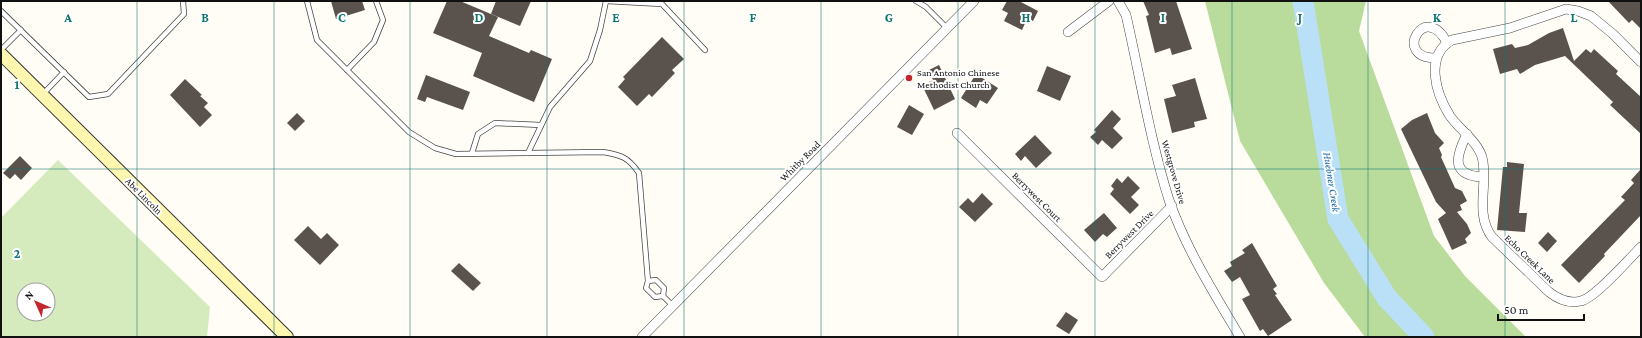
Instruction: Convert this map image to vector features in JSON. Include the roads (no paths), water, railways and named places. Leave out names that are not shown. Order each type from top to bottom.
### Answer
[{"type":"street","name":"Whitby Road","points":[[642,337],[974,1]]},
{"type":"street","points":[[1068,32],[1109,1]]},
{"type":"street","name":"Westgrove Drive","points":[[1118,1],[1126,14],[1151,130],[1172,206],[1193,255],[1240,337]]},
{"type":"street","points":[[1447,43],[1443,34],[1437,28],[1430,26],[1422,27],[1418,30],[1414,37],[1416,48],[1425,56],[1436,58],[1447,43],[1452,40],[1523,25],[1566,9],[1578,11],[1596,20],[1641,62]]},
{"type":"street","name":"Abe Lincoln","points":[[1,54],[287,337]]},
{"type":"street","name":"Echo Creek Lane","points":[[1436,58],[1435,69],[1440,96],[1451,117],[1467,134],[1482,157],[1483,213],[1486,229],[1492,237],[1549,292],[1560,299],[1577,302],[1589,298],[1641,247]]},
{"type":"street","name":"Berrywest Court","points":[[957,133],[1102,277]]},
{"type":"street","points":[[1467,134],[1458,152],[1457,161],[1460,167],[1467,172],[1474,176],[1482,177]]},
{"type":"street","name":"Berrywest Drive","points":[[1102,277],[1172,206]]},
{"type":"lane","points":[[1,11],[89,97],[108,94],[184,14],[183,1]]},
{"type":"lane","points":[[308,1],[317,40],[409,132],[435,148],[456,154],[603,152],[620,155],[631,162],[640,173],[648,281],[646,288],[655,297],[663,296]]},
{"type":"lane","points":[[347,70],[374,42],[383,20],[376,1]]},
{"type":"lane","points":[[528,153],[550,107],[590,61],[600,30],[606,1],[662,4],[705,50]]},
{"type":"lane","points":[[916,1],[926,7],[947,28]]},
{"type":"lane","points":[[1,50],[21,30]]},
{"type":"lane","points":[[42,95],[64,72]]},
{"type":"lane","points":[[472,153],[478,134],[495,123],[541,125]]},
{"type":"lane","points":[[648,281],[656,280],[664,288],[663,296],[672,306]]},
{"type":"waterway","name":"Huebner Creek","points":[[1303,1],[1338,219],[1387,298],[1424,337]]},
{"type":"place","name":"San Antonio Chinese Methodist Church","points":[[909,78]]}]
